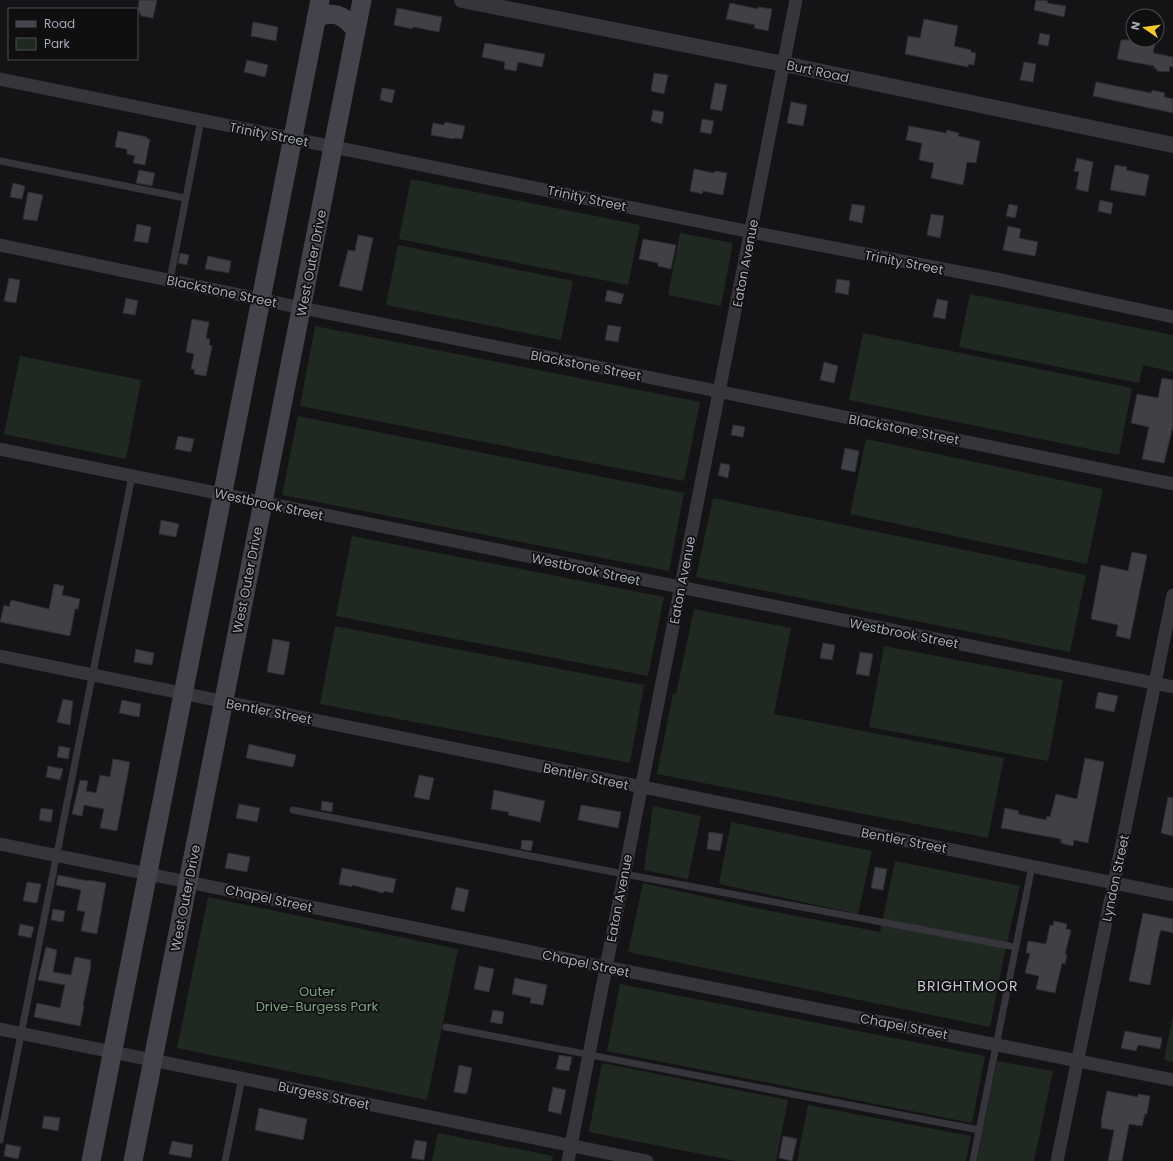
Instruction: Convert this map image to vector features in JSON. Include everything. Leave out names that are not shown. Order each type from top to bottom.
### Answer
[{"type":"main road","name":"West Outer Drive","points":[[133,1161],[262,502],[302,308],[355,29],[362,0]]},
{"type":"main road","points":[[318,9],[323,15],[340,15],[355,29]]},
{"type":"main road","points":[[91,1161],[318,9]]},
{"type":"street","name":"Burt Road","points":[[462,0],[784,64],[1173,145]]},
{"type":"street","name":"Eaton Avenue","points":[[568,1161],[796,0]]},
{"type":"street","name":"Trinity Street","points":[[0,79],[750,232],[988,278],[1173,317]]},
{"type":"street","name":"Blackstone Street","points":[[0,245],[302,308],[1173,484]]},
{"type":"street","name":"Westbrook Street","points":[[0,449],[1173,687]]},
{"type":"street","name":"Lyndon Street","points":[[1058,1161],[1173,595]]},
{"type":"street","name":"Bentler Street","points":[[0,656],[1173,894]]},
{"type":"street","name":"Chapel Street","points":[[0,844],[1173,1080]]},
{"type":"street","name":"Burgess Street","points":[[0,1029],[647,1161]]},
{"type":"lane","points":[[170,280],[201,120]]},
{"type":"lane","points":[[0,161],[185,198]]},
{"type":"lane","points":[[0,1140],[132,476]]},
{"type":"lane","points":[[293,810],[1010,946]]},
{"type":"lane","points":[[973,1161],[1032,866]]},
{"type":"lane","points":[[446,1027],[979,1130]]},
{"type":"lane","points":[[225,1161],[242,1078]]},
{"type":"green space","points":[[411,179],[640,225],[628,285],[399,239]]},
{"type":"green space","points":[[680,233],[733,243],[721,306],[668,295]]},
{"type":"green space","points":[[398,245],[573,281],[561,340],[386,305]]},
{"type":"green space","points":[[970,294],[1173,335],[1173,372],[1143,365],[1139,383],[959,347]]},
{"type":"green space","points":[[315,326],[700,402],[684,481],[300,406]]},
{"type":"green space","points":[[863,333],[1132,388],[1119,455],[849,400]]},
{"type":"green space","points":[[20,356],[141,380],[126,459],[4,434]]},
{"type":"green space","points":[[298,416],[684,493],[669,571],[282,495]]},
{"type":"green space","points":[[866,439],[1103,489],[1087,564],[850,514]]},
{"type":"green space","points":[[713,498],[1086,575],[1070,652],[696,577]]},
{"type":"green space","points":[[352,536],[664,597],[648,676],[336,616]]},
{"type":"green space","points":[[694,609],[791,628],[774,714],[1004,758],[988,838],[657,774],[673,694],[676,694]]},
{"type":"green space","points":[[335,626],[644,685],[630,763],[320,704]]},
{"type":"green space","points":[[884,646],[1063,680],[1048,761],[869,727]]},
{"type":"green space","points":[[653,806],[701,816],[688,879],[644,870]]},
{"type":"green space","points":[[731,822],[872,851],[858,914],[719,884]]},
{"type":"green space","points":[[895,861],[1020,886],[990,1027],[628,952],[643,883],[756,908],[880,932]]},
{"type":"green space","name":"Outer Drive-Burgess Park","points":[[208,897],[458,949],[427,1100],[177,1048]]},
{"type":"green space","points":[[620,984],[985,1056],[972,1123],[607,1051]]},
{"type":"green space","points":[[1173,1015],[1173,1062],[1164,1060]]},
{"type":"green space","points":[[997,1061],[1053,1071],[1034,1161],[977,1161]]},
{"type":"green space","points":[[602,1063],[788,1100],[776,1161],[736,1161],[589,1132]]},
{"type":"green space","points":[[808,1105],[971,1136],[966,1161],[797,1161]]},
{"type":"green space","points":[[438,1133],[553,1156],[552,1161],[432,1161]]},
{"type":"building","points":[[139,0],[157,0],[153,18],[141,16],[138,9]]},
{"type":"building","points":[[1036,0],[1048,1],[1047,3],[1066,6],[1064,17],[1034,10]]},
{"type":"building","points":[[730,3],[758,9],[758,7],[772,9],[768,31],[754,28],[755,25],[726,19]]},
{"type":"building","points":[[397,8],[442,17],[439,32],[394,25]]},
{"type":"building","points":[[924,19],[958,26],[954,46],[971,50],[971,52],[976,53],[974,65],[968,64],[968,67],[905,54],[908,36],[920,38]]},
{"type":"building","points":[[253,22],[278,27],[276,41],[251,36]]},
{"type":"building","points":[[1040,33],[1050,35],[1048,46],[1038,44]]},
{"type":"building","points":[[1121,40],[1125,40],[1125,48],[1154,48],[1153,53],[1173,57],[1173,67],[1170,66],[1169,72],[1157,71],[1154,66],[1117,59]]},
{"type":"building","points":[[485,43],[545,54],[542,67],[518,62],[516,71],[504,69],[505,62],[482,57]]},
{"type":"building","points":[[247,60],[268,65],[265,77],[244,72]]},
{"type":"building","points":[[1024,62],[1036,64],[1033,82],[1020,80]]},
{"type":"building","points":[[654,73],[668,75],[664,94],[651,91]]},
{"type":"building","points":[[1096,82],[1151,93],[1152,90],[1165,93],[1164,97],[1173,99],[1173,113],[1093,96]]},
{"type":"building","points":[[715,83],[727,85],[722,111],[710,109]]},
{"type":"building","points":[[382,88],[395,90],[392,103],[380,100]]},
{"type":"building","points":[[791,102],[807,105],[803,126],[787,123]]},
{"type":"building","points":[[653,110],[664,112],[662,124],[651,121]]},
{"type":"building","points":[[702,119],[714,121],[711,134],[700,132]]},
{"type":"building","points":[[445,122],[465,126],[462,139],[431,135],[433,123],[444,125]]},
{"type":"building","points":[[909,126],[946,133],[947,130],[959,133],[958,136],[980,141],[976,163],[967,162],[963,185],[931,178],[934,163],[919,160],[922,143],[906,140]]},
{"type":"building","points":[[118,131],[147,137],[147,139],[150,139],[145,165],[133,163],[135,156],[127,154],[127,149],[115,147]]},
{"type":"building","points":[[1077,158],[1093,162],[1088,192],[1076,189],[1079,172],[1074,171]]},
{"type":"building","points":[[1115,165],[1127,167],[1126,170],[1149,175],[1145,196],[1110,190]]},
{"type":"building","points":[[694,169],[714,173],[715,171],[727,173],[723,195],[703,191],[702,194],[690,191]]},
{"type":"building","points":[[139,170],[155,173],[152,186],[136,183]]},
{"type":"building","points":[[13,183],[25,186],[22,199],[10,197]]},
{"type":"building","points":[[28,192],[43,195],[37,221],[23,219]]},
{"type":"building","points":[[1100,200],[1113,203],[1111,214],[1098,211]]},
{"type":"building","points":[[852,204],[865,206],[862,223],[849,220]]},
{"type":"building","points":[[1009,204],[1018,206],[1015,218],[1006,216]]},
{"type":"building","points":[[931,214],[944,216],[940,238],[927,235]]},
{"type":"building","points":[[137,224],[151,227],[148,243],[134,241]]},
{"type":"building","points":[[1008,226],[1021,229],[1019,238],[1038,242],[1035,256],[1003,250]]},
{"type":"building","points":[[358,235],[373,238],[362,291],[339,286],[348,250],[355,251]]},
{"type":"building","points":[[643,239],[676,245],[671,269],[658,266],[658,263],[639,259]]},
{"type":"building","points":[[180,253],[189,255],[187,265],[178,263]]},
{"type":"building","points":[[208,256],[231,261],[229,273],[205,269]]},
{"type":"building","points":[[9,278],[20,280],[16,303],[4,301]]},
{"type":"building","points":[[837,279],[850,281],[848,295],[835,292]]},
{"type":"building","points":[[607,290],[624,294],[621,304],[605,301]]},
{"type":"building","points":[[126,298],[138,301],[135,315],[123,313]]},
{"type":"building","points":[[937,299],[948,301],[945,319],[933,317]]},
{"type":"building","points":[[192,319],[209,322],[206,338],[210,339],[209,345],[212,346],[206,376],[194,374],[195,370],[191,369],[194,354],[186,352]]},
{"type":"building","points":[[608,325],[621,327],[618,342],[605,340]]},
{"type":"building","points":[[824,362],[838,366],[834,383],[820,380]]},
{"type":"building","points":[[1162,378],[1173,380],[1173,426],[1164,463],[1142,459],[1149,427],[1131,423],[1137,394],[1158,398]]},
{"type":"building","points":[[733,425],[745,427],[743,437],[731,435]]},
{"type":"building","points":[[178,436],[194,439],[191,452],[175,449]]},
{"type":"building","points":[[845,448],[859,451],[855,472],[841,469]]},
{"type":"building","points":[[721,463],[730,465],[728,478],[718,475]]},
{"type":"building","points":[[161,520],[179,524],[176,537],[159,534]]},
{"type":"building","points":[[1132,552],[1147,555],[1130,639],[1116,636],[1118,625],[1091,619],[1101,565],[1128,571]]},
{"type":"building","points":[[54,584],[64,586],[62,595],[80,599],[78,609],[75,609],[70,636],[0,622],[4,605],[9,607],[11,600],[49,609]]},
{"type":"building","points":[[273,639],[290,642],[284,675],[267,672]]},
{"type":"building","points":[[823,643],[835,645],[832,660],[820,658]]},
{"type":"building","points":[[136,649],[154,653],[152,665],[134,662]]},
{"type":"building","points":[[860,652],[873,654],[869,676],[856,674]]},
{"type":"building","points":[[1098,692],[1118,696],[1114,712],[1095,708]]},
{"type":"building","points":[[63,699],[73,701],[70,725],[57,722]]},
{"type":"building","points":[[122,700],[141,704],[139,717],[119,713]]},
{"type":"building","points":[[249,744],[296,755],[293,767],[246,758]]},
{"type":"building","points":[[59,746],[70,748],[68,759],[57,757]]},
{"type":"building","points":[[1085,758],[1104,762],[1088,843],[1074,840],[1073,846],[1061,843],[1061,839],[1001,828],[1005,808],[1019,811],[1018,814],[1046,820],[1047,816],[1050,817],[1056,794],[1077,799]]},
{"type":"building","points":[[113,759],[130,762],[117,831],[100,828],[104,809],[84,805],[82,816],[72,814],[80,780],[88,781],[86,791],[96,793],[100,775],[110,777]]},
{"type":"building","points":[[48,766],[63,769],[60,780],[46,777]]},
{"type":"building","points":[[419,775],[434,778],[429,800],[414,797]]},
{"type":"building","points":[[494,790],[545,801],[540,822],[508,815],[509,812],[491,809]]},
{"type":"building","points":[[1168,797],[1173,798],[1173,836],[1161,833]]},
{"type":"building","points":[[322,801],[333,803],[332,812],[321,810]]},
{"type":"building","points":[[239,804],[260,808],[257,822],[236,818]]},
{"type":"building","points":[[581,805],[621,812],[618,828],[578,820]]},
{"type":"building","points":[[41,808],[53,810],[51,822],[39,820]]},
{"type":"building","points":[[709,832],[723,834],[720,851],[707,849]]},
{"type":"building","points":[[522,840],[533,841],[531,851],[521,849]]},
{"type":"building","points":[[228,853],[250,857],[247,872],[225,868]]},
{"type":"building","points":[[875,867],[887,869],[883,890],[871,888]]},
{"type":"building","points":[[342,868],[396,879],[393,893],[384,891],[383,893],[352,885],[352,887],[339,884]]},
{"type":"building","points":[[58,875],[106,883],[97,934],[81,931],[85,912],[77,910],[81,890],[56,885]]},
{"type":"building","points":[[27,882],[41,884],[37,903],[23,901]]},
{"type":"building","points":[[456,887],[469,890],[464,912],[451,909]]},
{"type":"building","points":[[53,909],[65,911],[63,922],[51,920]]},
{"type":"building","points":[[1143,913],[1173,919],[1173,933],[1161,930],[1150,985],[1129,981]]},
{"type":"building","points":[[1054,921],[1067,924],[1066,929],[1071,930],[1065,954],[1067,954],[1065,964],[1062,963],[1055,993],[1036,989],[1039,976],[1025,973],[1030,953],[1026,953],[1028,941],[1046,944],[1050,925],[1053,926]]},
{"type":"building","points":[[20,924],[34,927],[31,938],[18,935]]},
{"type":"building","points":[[46,947],[57,950],[53,972],[71,975],[75,957],[91,960],[80,1026],[34,1017],[37,1003],[60,1008],[65,985],[38,980]]},
{"type":"building","points":[[479,966],[494,969],[489,992],[474,989]]},
{"type":"building","points":[[515,978],[547,985],[543,1005],[530,1003],[531,998],[512,994]]},
{"type":"building","points":[[493,1010],[504,1012],[502,1024],[490,1022]]},
{"type":"building","points":[[1125,1031],[1162,1038],[1160,1049],[1138,1045],[1136,1051],[1121,1048]]},
{"type":"building","points":[[559,1055],[572,1057],[569,1071],[556,1069]]},
{"type":"building","points":[[459,1065],[472,1068],[467,1093],[465,1094],[454,1092]]},
{"type":"building","points":[[553,1087],[566,1090],[561,1114],[548,1111]]},
{"type":"building","points":[[1107,1091],[1138,1097],[1138,1094],[1150,1096],[1147,1114],[1145,1114],[1142,1126],[1129,1124],[1122,1161],[1108,1161],[1114,1130],[1101,1128]]},
{"type":"building","points":[[259,1108],[307,1119],[303,1140],[255,1130]]},
{"type":"building","points":[[44,1116],[60,1118],[58,1131],[42,1128]]},
{"type":"building","points":[[783,1136],[797,1139],[792,1161],[779,1158]]},
{"type":"building","points":[[415,1140],[427,1142],[424,1160],[411,1158]]},
{"type":"building","points":[[172,1141],[193,1145],[191,1158],[169,1154]]},
{"type":"building","points":[[6,1144],[21,1147],[18,1159],[4,1156]]},
{"type":"district","name":"BRIGHTMOOR","points":[[968,986]]}]
